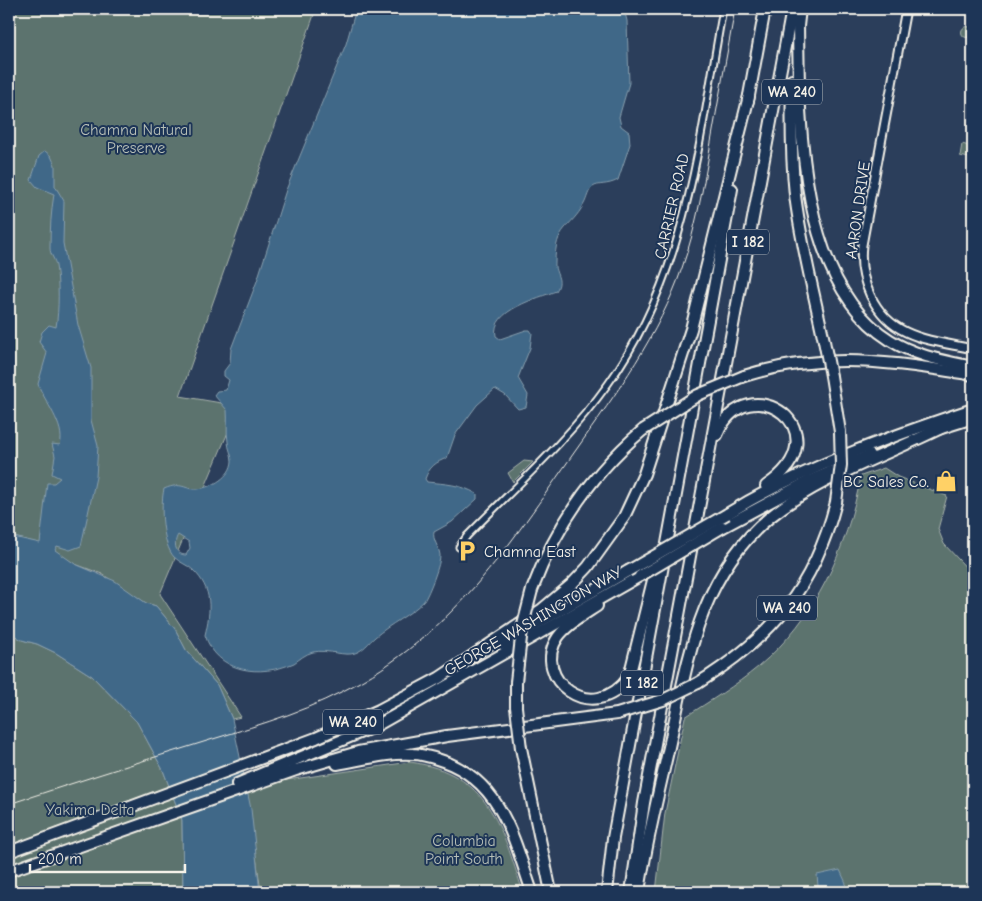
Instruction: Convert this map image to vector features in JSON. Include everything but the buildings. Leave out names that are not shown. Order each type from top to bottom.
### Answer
[{"type":"highway","name":"I 182","points":[[607,892],[613,838],[765,9]]},
{"type":"highway","name":"I 182","points":[[631,892],[644,803],[792,9]]},
{"type":"highway","name":"WA 240","points":[[269,775],[282,775],[351,754],[394,745],[617,714],[663,700],[698,683],[750,647],[789,606],[815,564],[827,535],[836,502],[841,465],[840,432],[831,376],[802,241],[795,193],[792,100],[800,9]]},
{"type":"highway","points":[[798,20],[799,90],[804,158],[818,227],[836,279],[851,305],[860,316],[891,341],[916,353],[973,367]]},
{"type":"highway","name":"WA 240","points":[[9,852],[351,723],[439,678],[561,594],[588,567],[611,536],[631,504],[663,420],[691,329],[749,96]]},
{"type":"highway","points":[[551,892],[521,748],[516,707],[516,682],[522,629],[532,590],[550,545],[576,501],[606,464],[643,430],[698,395],[744,376],[782,365],[846,360],[876,361],[973,374]]},
{"type":"highway","points":[[705,476],[719,430],[733,411],[747,404],[762,404],[776,408],[790,421],[797,438],[794,458],[790,465],[780,477],[728,513]]},
{"type":"highway","name":"GEORGE WASHINGTON WAY","points":[[439,678],[542,621],[728,513],[785,483],[859,450],[973,409]]},
{"type":"highway","name":"GEORGE WASHINGTON WAY","points":[[9,871],[269,775],[346,740],[418,704],[723,527],[809,481],[886,448],[973,418]]},
{"type":"highway","points":[[639,892],[693,638],[710,593],[725,567],[756,530],[801,496],[941,428]]},
{"type":"highway","points":[[640,576],[565,629],[558,636],[552,662],[556,678],[572,694],[588,699],[602,698],[616,692],[629,677],[680,474]]},
{"type":"highway","points":[[282,775],[404,754],[427,756],[456,767],[481,784],[499,805],[508,822],[532,892]]},
{"type":"street","name":"CARRIER ROAD","points":[[459,547],[467,536],[590,407],[618,370],[649,316],[669,270],[685,215],[723,9]]},
{"type":"street","name":"AARON DRIVE","points":[[906,9],[862,245],[863,275],[873,300],[884,316],[900,328],[926,339],[973,350]]},
{"type":"green space","name":"Chamna Natural Preserve","points":[[9,9],[316,9],[180,396],[239,406],[160,594],[241,717],[232,719],[217,685],[186,650],[175,629],[156,606],[146,603],[102,574],[75,564],[34,542],[9,536]]},
{"type":"green space","points":[[967,26],[973,32],[967,38],[961,32]]},
{"type":"green space","points":[[962,144],[973,147],[973,159],[960,156]]},
{"type":"green space","points":[[524,461],[533,462],[513,482],[508,473]]},
{"type":"green space","points":[[884,468],[898,477],[947,496],[938,529],[944,544],[973,575],[973,892],[656,892],[665,813],[685,717],[758,667],[779,648],[797,627],[826,581],[837,556],[855,504],[861,476]]},
{"type":"green space","name":"Yakima Delta","points":[[9,632],[22,640],[37,644],[56,653],[92,676],[137,722],[163,770],[182,820],[183,892],[9,892]]},
{"type":"green space","name":"Columbia Point South","points":[[410,762],[437,768],[458,778],[475,791],[488,806],[498,825],[523,892],[261,892],[247,793],[280,781]]},
{"type":"water","points":[[356,9],[624,9],[627,21],[629,83],[619,117],[621,126],[629,132],[630,144],[618,180],[591,188],[579,212],[560,234],[556,251],[555,267],[559,283],[556,291],[517,306],[500,319],[496,327],[496,336],[500,339],[526,330],[530,330],[532,333],[530,348],[518,378],[528,395],[526,407],[518,409],[505,395],[495,389],[477,405],[455,435],[447,458],[433,466],[425,479],[427,482],[465,488],[477,494],[477,499],[452,522],[434,532],[440,559],[424,601],[413,611],[381,632],[358,652],[346,654],[319,651],[305,655],[294,663],[281,668],[254,671],[241,669],[229,665],[219,658],[211,648],[205,635],[209,608],[207,592],[200,577],[191,568],[176,559],[170,551],[162,514],[164,489],[179,486],[198,489],[209,486],[220,480],[231,467],[232,458],[227,438],[227,410],[214,395],[217,391],[226,390],[229,380],[224,376],[224,371],[230,363],[231,349],[257,281],[286,190],[346,44]],"holes":[[[178,535],[189,542],[190,548],[186,555],[177,551],[175,545]]]},
{"type":"water","points":[[45,151],[51,156],[55,165],[55,186],[64,201],[63,243],[78,325],[91,368],[91,420],[98,446],[96,477],[81,546],[70,550],[57,546],[55,550],[75,564],[115,581],[146,603],[156,606],[175,629],[186,650],[217,685],[232,719],[251,809],[260,892],[183,892],[182,820],[163,770],[137,722],[92,676],[56,653],[37,644],[22,640],[9,632],[9,536],[40,543],[47,483],[54,483],[60,478],[52,474],[55,456],[52,444],[60,445],[60,430],[38,384],[47,353],[39,342],[42,332],[49,325],[56,327],[58,304],[57,273],[50,248],[54,194],[37,187],[31,180],[39,156]]},
{"type":"water","points":[[840,870],[846,883],[842,892],[812,892],[818,886],[817,875]]},
{"type":"railway","points":[[9,804],[269,721],[325,700],[382,669],[416,644],[447,616],[475,586],[501,555],[607,407],[649,340],[673,293],[687,253],[699,208],[735,9]]},
{"type":"place","name":"BC Sales Co.","points":[[946,481]]},
{"type":"place","name":"Chamna East","points":[[467,551]]}]
